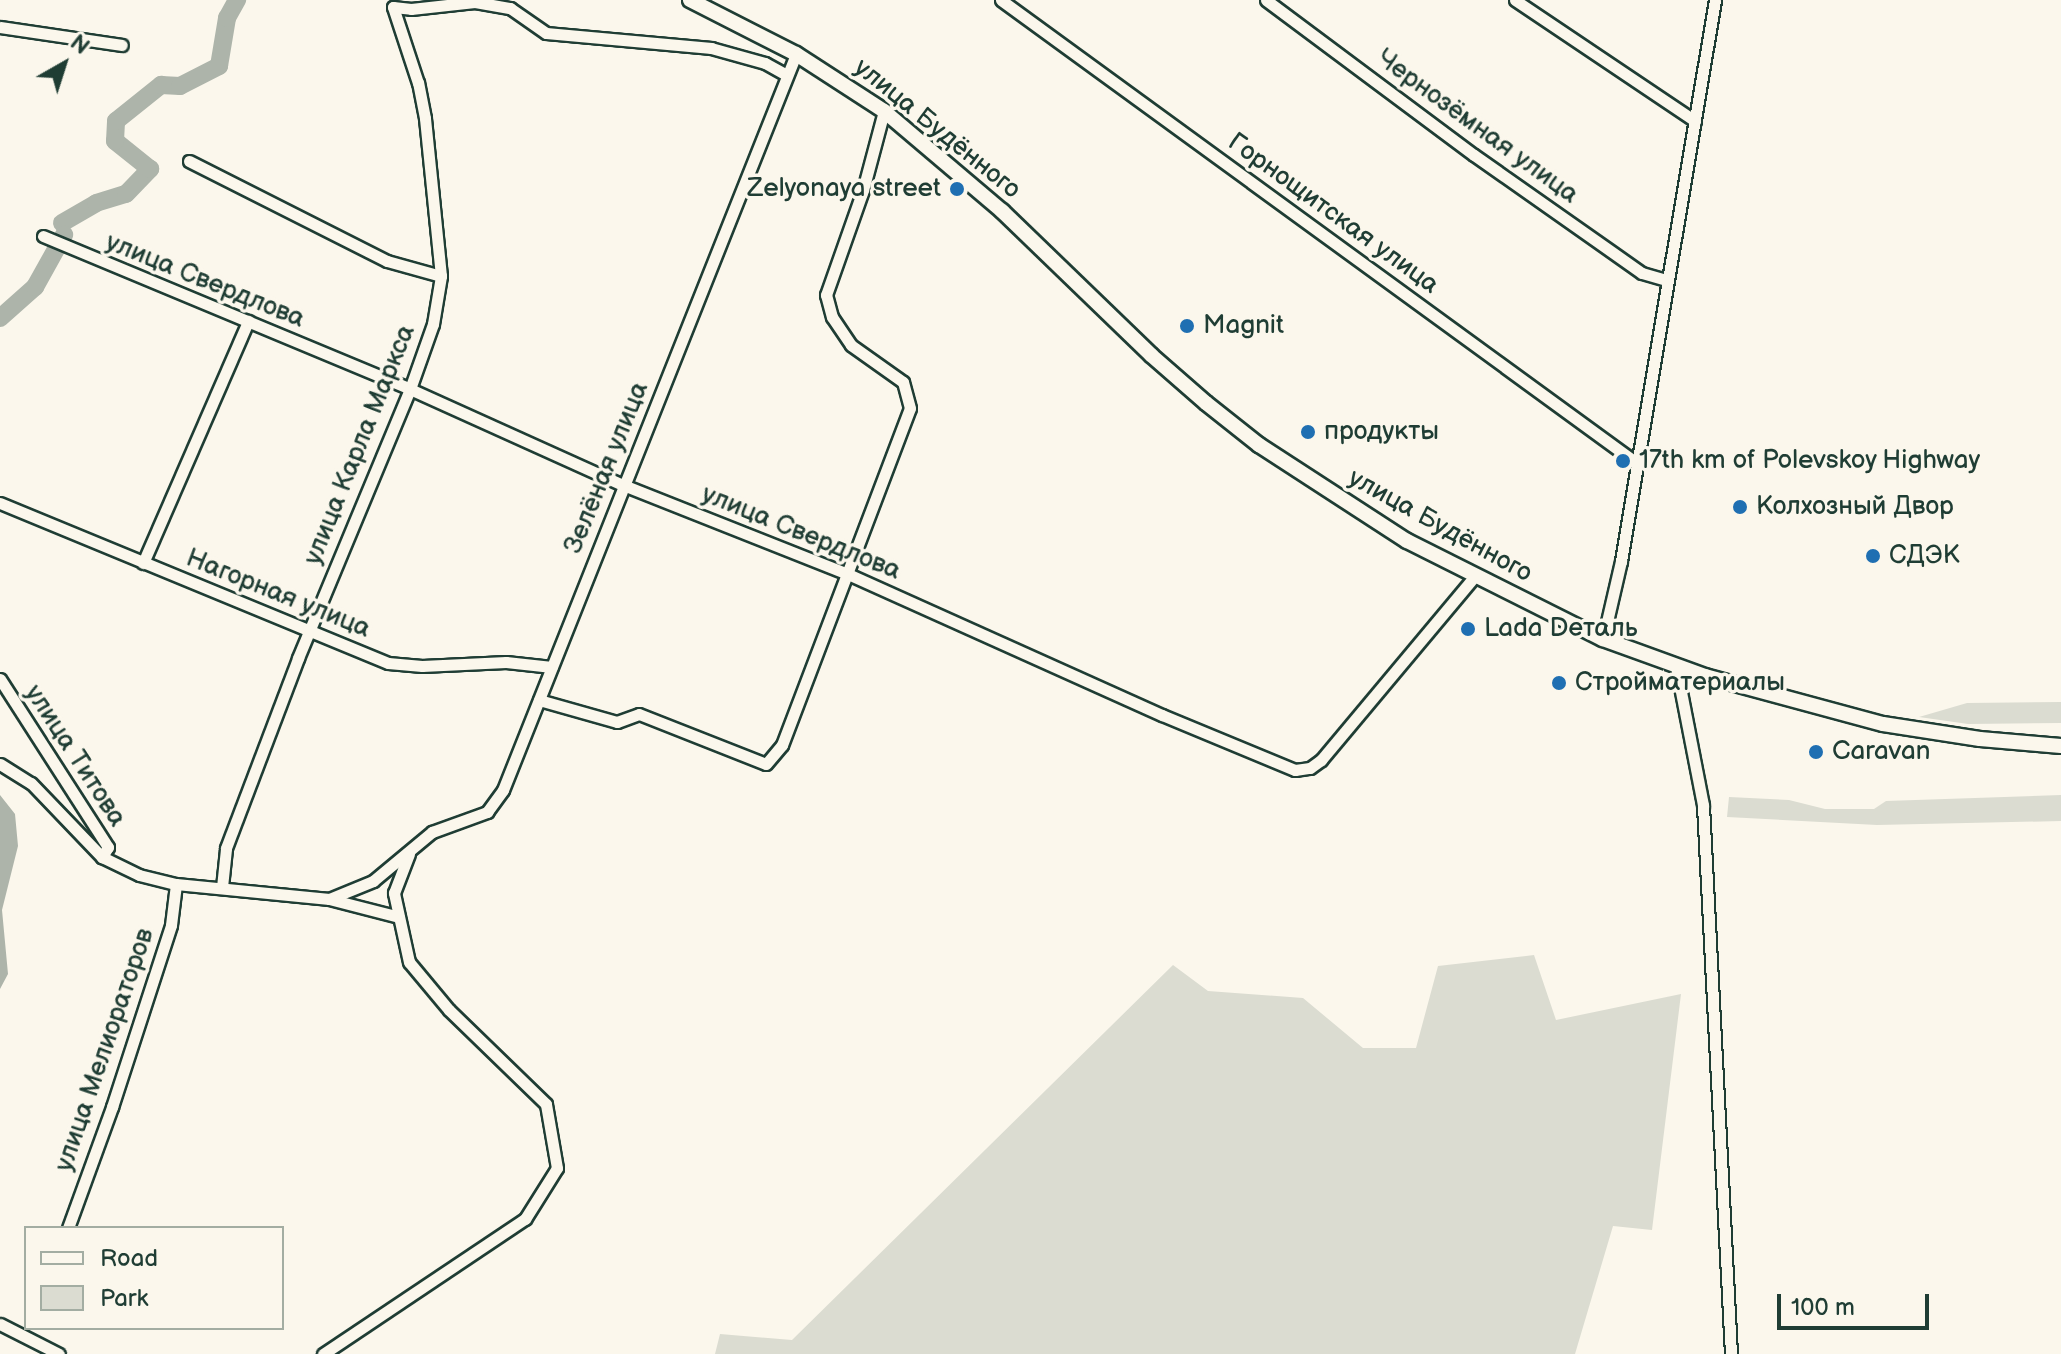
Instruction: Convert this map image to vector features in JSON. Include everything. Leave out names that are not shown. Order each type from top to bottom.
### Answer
[{"type":"main road","name":"улица Будённого","points":[[690,0],[796,54],[884,111],[1002,211],[1151,355],[1259,445],[1407,541],[1603,639],[1676,666],[1883,724],[1980,739],[2061,746]]},
{"type":"street","name":"Горнощитская улица","points":[[1001,0],[1638,464]]},
{"type":"street","name":"Чернозёмная улица","points":[[1266,0],[1474,155],[1629,264],[1642,273],[1667,280]]},
{"type":"street","points":[[1515,0],[1695,121]]},
{"type":"street","points":[[1603,639],[1638,464],[1715,0]]},
{"type":"street","points":[[388,4],[411,9],[475,2],[510,8],[546,33],[711,48],[765,63],[787,75]]},
{"type":"street","name":"улица Карла Маркса","points":[[222,887],[226,848],[309,631],[410,389],[433,324],[441,276],[425,118],[418,83],[388,4]]},
{"type":"street","points":[[0,27],[122,45]]},
{"type":"street","name":"Зелёная улица","points":[[329,899],[373,881],[432,832],[487,812],[503,790],[796,54]]},
{"type":"street","points":[[539,700],[617,722],[639,714],[766,764],[782,745],[910,408],[903,382],[851,345],[832,317],[826,295],[863,190],[884,111]]},
{"type":"street","points":[[189,161],[387,261],[441,276]]},
{"type":"street","name":"улица Свердлова","points":[[43,236],[71,251],[410,389],[623,485],[848,574],[1162,715],[1303,770],[1321,760],[1474,577]]},
{"type":"street","points":[[143,563],[248,321]]},
{"type":"street","name":"Нагорная улица","points":[[0,503],[388,663],[422,666],[506,662],[552,667]]},
{"type":"street","points":[[1676,666],[1703,805],[1731,1354]]},
{"type":"street","name":"улица Титова","points":[[0,679],[108,847],[102,857]]},
{"type":"street","points":[[0,764],[31,783],[102,857],[139,875],[176,884],[329,899],[399,917]]},
{"type":"street","points":[[323,1354],[525,1219],[557,1168],[546,1104],[449,1010],[409,962],[394,893],[409,853]]},
{"type":"street","name":"улица Мелиораторов","points":[[69,1226],[112,1107],[171,925],[176,884]]},
{"type":"street","points":[[0,1324],[25,1332],[59,1354]]},
{"type":"green space","points":[[2061,702],[2061,723],[1968,724],[1919,717],[1967,703]]},
{"type":"green space","points":[[2061,795],[2061,821],[1877,825],[1727,817],[1729,797],[1789,800],[1825,809],[1874,809],[1886,801]]},
{"type":"green space","points":[[1534,955],[1556,1020],[1681,994],[1652,1230],[1613,1226],[1575,1354],[715,1354],[720,1334],[792,1340],[1173,965],[1208,991],[1303,998],[1363,1048],[1416,1048],[1438,966]]},
{"type":"shaded area","points":[[0,795],[15,814],[18,846],[2,910],[8,974],[0,989]]},
{"type":"waterway","points":[[62,223],[96,203],[126,194],[150,169],[115,141],[116,121],[161,85],[180,86],[219,66],[227,18],[237,0]]},
{"type":"waterway","points":[[0,318],[35,287],[64,235]]},
{"type":"place","name":"Zelyonaya street","points":[[957,189]]},
{"type":"place","name":"Magnit","points":[[1187,326]]},
{"type":"place","name":"продукты","points":[[1308,432]]},
{"type":"place","name":"17th km of Polevskoy Highway","points":[[1623,461]]},
{"type":"place","name":"Колхозный Двор","points":[[1740,507]]},
{"type":"place","name":"СДЭК","points":[[1873,556]]},
{"type":"place","name":"Lada Dеталь","points":[[1468,629]]},
{"type":"place","name":"Стройматериалы","points":[[1559,683]]},
{"type":"place","name":"Caravan","points":[[1816,752]]}]
